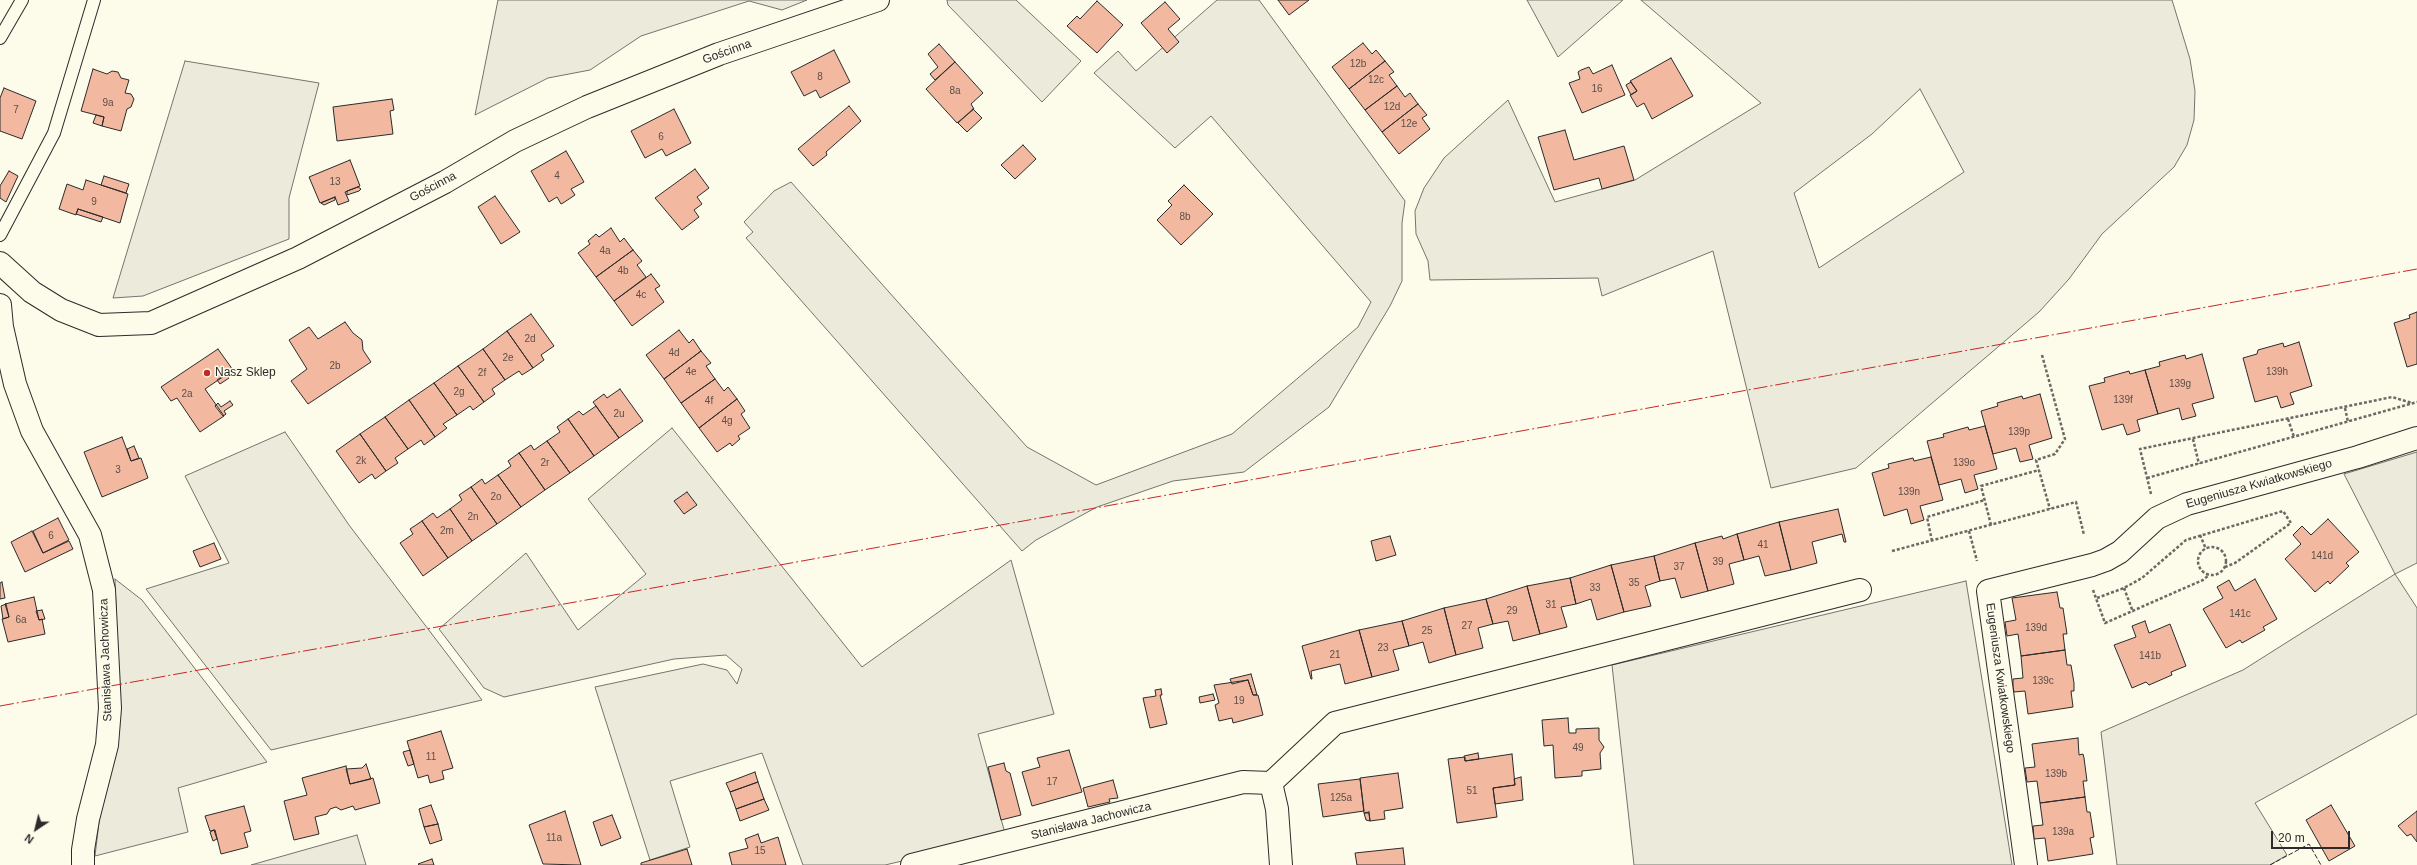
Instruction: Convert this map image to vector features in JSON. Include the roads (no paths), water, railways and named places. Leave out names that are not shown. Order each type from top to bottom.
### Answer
[{"type":"street","name":"Gościnna","points":[[0,266],[32,292],[61,310],[74,315],[99,324],[151,323],[298,258],[445,182],[515,141],[586,107],[720,54],[878,0]]},
{"type":"street","name":"Stanisława Jachowicza","points":[[0,306],[2,327],[15,384],[32,432],[90,535],[104,590],[110,708],[107,745],[88,819],[83,850],[83,865]]},
{"type":"street","name":"Eugeniusza Kwiatkowskiego","points":[[2026,865],[1988,591],[2085,567],[2120,552],[2158,518],[2187,504],[2358,458],[2417,438]]},
{"type":"street","points":[[1281,865],[1277,809],[1271,783],[1335,723],[1860,590]]},
{"type":"street","name":"Stanisława Jachowicza","points":[[912,865],[1243,782],[1271,783]]},
{"type":"lane","points":[[0,38],[22,0]]},
{"type":"lane","points":[[0,235],[54,133],[94,0]]},
{"type":"place","name":"Nasz Sklep","points":[[207,373]]}]
